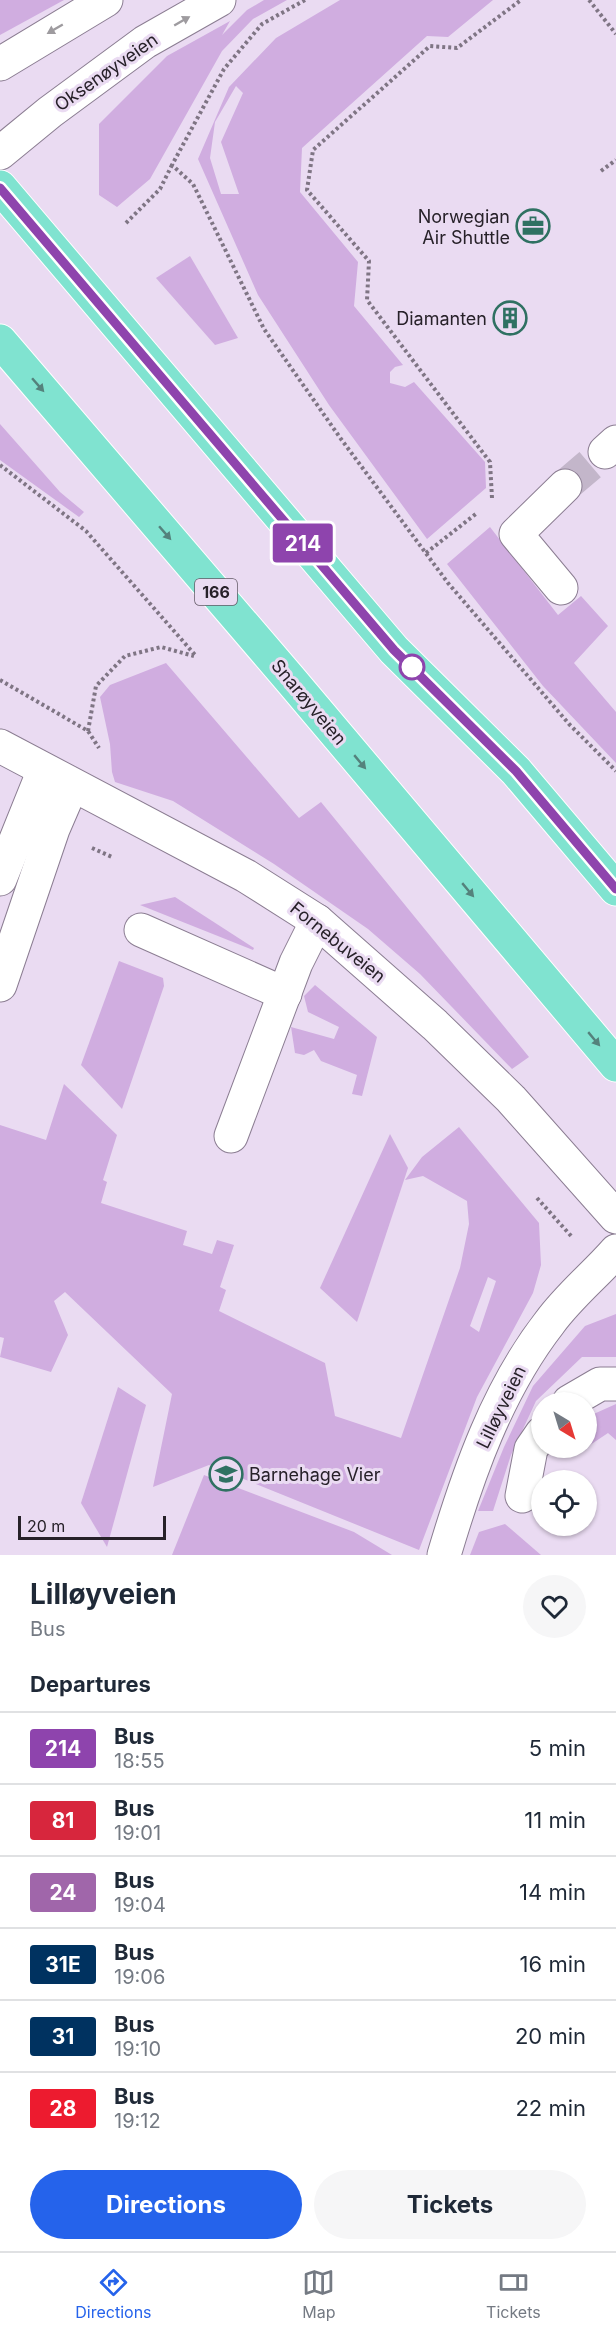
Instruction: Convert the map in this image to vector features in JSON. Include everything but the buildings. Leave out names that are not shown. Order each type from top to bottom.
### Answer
[{"type":"main road","points":[[0,188],[394,650],[516,771],[616,889]]},
{"type":"main road","name":"Snarøyveien","points":[[0,341],[616,1065]]},
{"type":"street","points":[[0,64],[106,0]]},
{"type":"street","name":"Oksenøyveien","points":[[0,153],[50,112],[145,42],[219,0]]},
{"type":"street","points":[[561,588],[516,534],[565,486]]},
{"type":"street","name":"Fornebuveien","points":[[0,746],[246,876],[317,921],[435,1025],[511,1099],[616,1217]]},
{"type":"street","points":[[0,879],[44,770]]},
{"type":"street","points":[[0,986],[53,829],[72,785]]},
{"type":"street","points":[[231,1136],[296,963],[317,921]]},
{"type":"street","points":[[141,930],[285,994]]},
{"type":"street","name":"Lilløyveien","points":[[444,1555],[463,1492],[511,1380],[550,1321],[608,1260]]},
{"type":"street","points":[[586,1392],[600,1384],[616,1384]]},
{"type":"street","points":[[522,1496],[531,1449]]},
{"type":"path","points":[[126,224],[160,189],[224,69],[262,24],[304,0]]},
{"type":"path","points":[[492,502],[490,462],[367,300],[369,261],[307,190],[313,150],[430,46],[457,48],[521,0]]},
{"type":"path","points":[[589,0],[616,34]]},
{"type":"path","points":[[601,171],[616,159]]},
{"type":"path","points":[[172,165],[193,184],[264,329],[341,439],[448,583],[569,724],[616,771]]},
{"type":"path","points":[[0,465],[86,531],[196,656],[161,647],[125,656],[96,686],[88,730]]},
{"type":"path","points":[[90,847],[122,862]]},
{"type":"path","points":[[530,1189],[608,1260]]},
{"type":"shaded area","points":[[0,0],[64,0],[0,35]]},
{"type":"shaded area","points":[[264,0],[287,0],[253,19],[222,51],[150,179],[117,207],[99,195],[99,124],[167,56],[230,21],[222,35],[247,10]]},
{"type":"shaded area","points":[[340,0],[493,0],[448,37],[427,36],[302,148],[300,192],[358,262],[354,306],[403,365],[395,367],[390,372],[390,383],[405,387],[414,382],[485,462],[486,488],[427,539],[329,405],[258,295],[198,159],[229,87],[276,38]],"holes":[[[236,86],[243,93],[221,142],[239,194],[221,194],[210,158],[215,122]]]},
{"type":"shaded area","points":[[190,256],[238,338],[215,345],[156,278]]},
{"type":"shaded area","points":[[0,424],[60,492],[84,512],[79,517],[0,460]]},
{"type":"shaded area","points":[[490,527],[558,615],[581,596],[608,626],[574,663],[616,712],[616,763],[543,686],[447,564]]},
{"type":"shaded area","points":[[166,663],[299,818],[321,802],[529,1057],[512,1069],[420,974],[368,929],[274,864],[173,801],[115,782],[100,697],[110,685]]},
{"type":"shaded area","points":[[175,897],[254,948],[253,950],[140,905]]},
{"type":"shaded area","points":[[119,961],[163,978],[164,986],[122,1109],[81,1065]]},
{"type":"shaded area","points":[[315,985],[377,1037],[362,1096],[352,1094],[357,1075],[321,1061],[314,1050],[304,1055],[295,1053],[291,1027],[334,1039],[339,1027],[308,1012],[304,996]]},
{"type":"shaded area","points":[[64,1084],[117,1135],[103,1180],[107,1182],[101,1203],[187,1231],[183,1245],[212,1254],[217,1240],[234,1245],[220,1287],[226,1290],[219,1311],[325,1363],[335,1416],[401,1438],[460,1268],[469,1224],[467,1201],[423,1176],[405,1180],[422,1157],[459,1127],[539,1223],[541,1265],[533,1293],[477,1397],[419,1550],[209,1465],[153,1487],[172,1394],[65,1292],[54,1301],[68,1335],[51,1372],[0,1357],[4,1338],[0,1337],[0,1125],[46,1140]],"holes":[[[488,1277],[496,1281],[479,1332],[470,1326]]]},
{"type":"shaded area","points":[[390,1134],[408,1168],[357,1322],[320,1288]]},
{"type":"shaded area","points":[[616,1314],[616,1357],[582,1357],[545,1392],[531,1392],[531,1412],[511,1455],[493,1511],[478,1511],[504,1447],[533,1386],[585,1326]]},
{"type":"shaded area","points":[[118,1387],[146,1405],[107,1547],[81,1503]]},
{"type":"shaded area","points":[[616,1404],[616,1440],[608,1433],[597,1440],[597,1413]]},
{"type":"shaded area","points":[[204,1475],[354,1532],[392,1555],[172,1555]]},
{"type":"shaded area","points":[[505,1524],[541,1555],[470,1555],[479,1532]]},
{"type":"tunnel","points":[[565,486],[605,452]]},
{"type":"bus line","name":"214","points":[[0,188],[394,650],[516,771],[616,889]]},
{"type":"place","name":"Norwegian Air Shuttle","points":[[533,226]]},
{"type":"place","name":"Diamanten","points":[[510,318]]},
{"type":"place","name":"Barnehage Vier","points":[[226,1474]]}]
